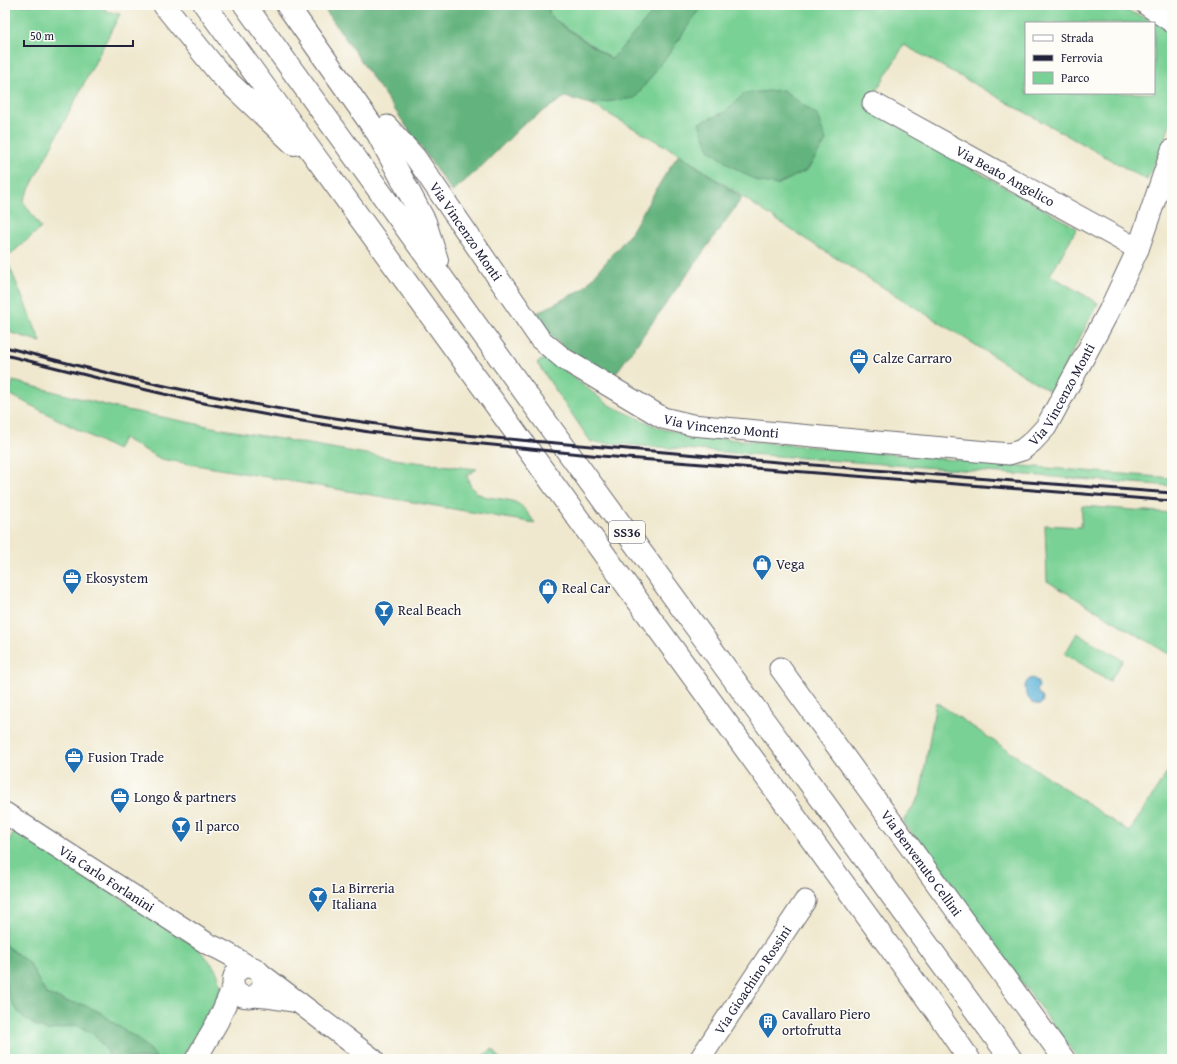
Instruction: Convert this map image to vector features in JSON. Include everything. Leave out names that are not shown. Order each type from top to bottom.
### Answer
[{"type":"highway","points":[[164,5],[220,74],[331,179]]},
{"type":"highway","name":"SS36","points":[[205,5],[936,1011],[969,1059]]},
{"type":"highway","name":"SS36","points":[[245,5],[1011,1059]]},
{"type":"highway","points":[[287,5],[383,130],[425,222],[443,278]]},
{"type":"street","points":[[1147,5],[1172,22]]},
{"type":"street","name":"Via Beato Angelico","points":[[873,103],[1138,250]]},
{"type":"street","name":"Via Vincenzo Monti","points":[[383,130],[415,157],[540,339],[564,359],[663,418],[692,425],[1009,454],[1022,450],[1046,427],[1109,311],[1138,250],[1172,150]]},
{"type":"street","name":"Via Benvenuto Cellini","points":[[780,668],[1064,1059]]},
{"type":"street","name":"Via Carlo Forlanini","points":[[5,813],[208,944],[236,958],[298,1002],[373,1059]]},
{"type":"street","name":"Via Gioachino Rossini","points":[[700,1059],[805,901]]},
{"type":"street","name":"Via Carlo Forlanini","points":[[208,944],[221,958],[242,990],[266,997],[298,1002]]},
{"type":"street","points":[[244,968],[255,971],[263,984],[261,989],[242,990],[234,977],[244,968]]},
{"type":"street","points":[[196,1059],[218,1021],[229,1010],[242,990]]},
{"type":"green space","points":[[5,5],[103,5],[106,11],[120,14],[23,201],[41,228],[6,258],[41,342],[5,331]]},
{"type":"green space","points":[[322,5],[547,5],[551,17],[612,59],[659,5],[702,5],[673,48],[635,98],[591,104],[565,97],[524,124],[481,167],[452,192]]},
{"type":"green space","points":[[547,5],[1112,5],[1172,28],[1172,118],[1164,143],[1147,180],[904,45],[866,108],[1077,228],[1050,275],[1098,303],[1051,392],[799,235],[679,154],[591,104],[612,59],[551,17]]},
{"type":"green space","points":[[783,90],[817,115],[826,141],[807,170],[777,185],[757,181],[728,164],[709,149],[699,123],[725,112],[745,93]]},
{"type":"green space","points":[[679,154],[742,198],[611,380],[567,351],[548,333],[535,314],[583,289],[630,234]]},
{"type":"green space","points":[[547,357],[609,405],[662,429],[695,436],[1172,478],[1172,486],[591,442],[537,363]]},
{"type":"green space","points":[[13,381],[117,408],[217,428],[406,461],[477,469],[467,475],[474,490],[485,496],[515,502],[524,508],[535,523],[161,459],[123,438],[117,450],[9,394]]},
{"type":"green space","points":[[1082,506],[1172,513],[1172,656],[1047,581],[1045,525],[1081,527]]},
{"type":"green space","points":[[1077,633],[1123,660],[1110,681],[1065,654]]},
{"type":"green space","points":[[936,702],[1129,832],[1172,765],[1172,1059],[1078,1059],[903,821],[920,796]]},
{"type":"green space","points":[[15,830],[196,947],[214,967],[221,985],[221,992],[181,1059],[12,1059],[5,1054],[5,847]]},
{"type":"green space","points":[[5,945],[29,963],[46,994],[68,1002],[81,1004],[100,1012],[138,1039],[155,1055],[155,1059],[108,1059],[108,1052],[94,1034],[76,1025],[47,1031],[29,1022],[13,1004],[6,986]]},
{"type":"green space","points":[[493,1049],[500,1059],[478,1059]]},
{"type":"water","points":[[1032,678],[1036,680],[1039,685],[1037,691],[1043,698],[1040,705],[1032,703],[1026,693],[1026,683]]},
{"type":"railway","points":[[5,347],[186,391],[324,416],[405,428],[511,439],[1172,493]]},
{"type":"railway","points":[[5,355],[198,402],[369,432],[601,456],[1172,501]]},
{"type":"place","name":"Calze Carraro","points":[[859,375]]},
{"type":"place","name":"Vega","points":[[762,581]]},
{"type":"place","name":"Ekosystem","points":[[72,595]]},
{"type":"place","name":"Real Car","points":[[548,605]]},
{"type":"place","name":"Real Beach","points":[[384,627]]},
{"type":"place","name":"Fusion Trade","points":[[74,774]]},
{"type":"place","name":"Longo & partners","points":[[120,814]]},
{"type":"place","name":"Il parco","points":[[181,843]]},
{"type":"place","name":"La Birreria Italiana","points":[[318,913]]},
{"type":"place","name":"Cavallaro Piero ortofrutta","points":[[768,1039]]}]
